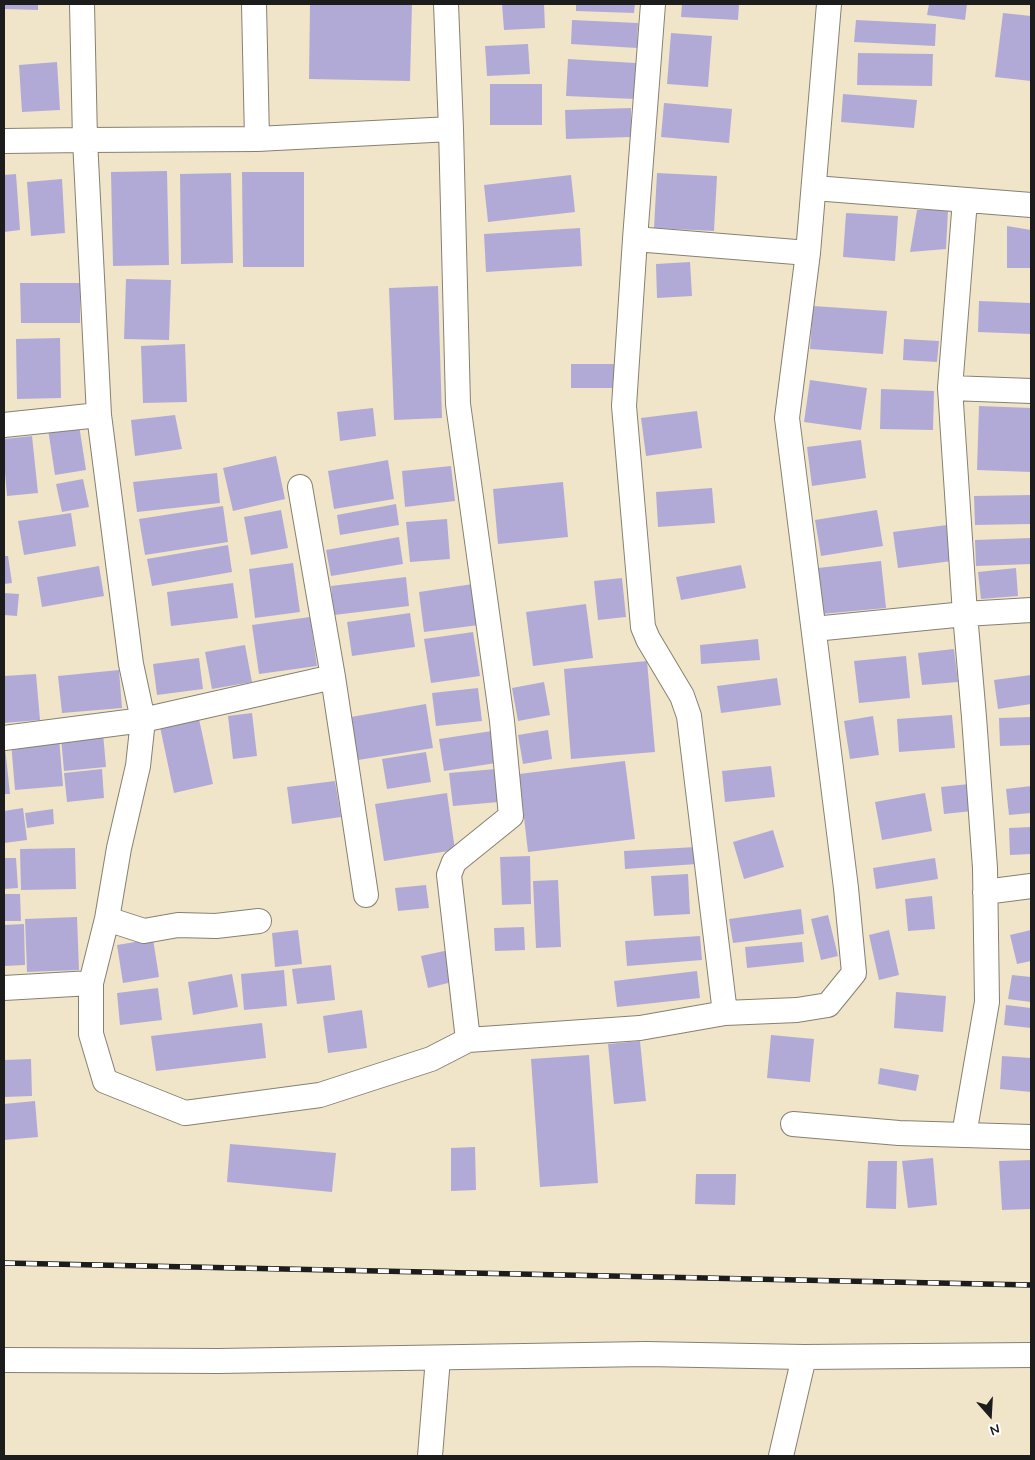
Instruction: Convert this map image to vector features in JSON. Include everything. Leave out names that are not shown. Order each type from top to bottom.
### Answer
[{"type":"street","points":[[82,4],[85,140],[100,415],[130,664],[143,720],[138,766],[119,848],[107,920],[91,983],[91,1034],[105,1081],[185,1113],[320,1095],[430,1059],[468,1040],[640,1028],[725,1013],[797,1010],[828,1005],[854,973],[846,888],[787,418],[808,253],[829,4]]},
{"type":"street","points":[[254,4],[257,139]]},
{"type":"street","points":[[446,4],[458,404],[502,721],[511,816],[454,862],[449,875],[468,1040]]},
{"type":"street","points":[[652,4],[624,406],[643,627],[648,639],[682,696],[689,716],[725,1013]]},
{"type":"street","points":[[4,141],[257,139],[451,129]]},
{"type":"street","points":[[814,188],[1031,204]]},
{"type":"street","points":[[964,1135],[987,1002],[985,868],[950,388],[965,200]]},
{"type":"street","points":[[635,239],[808,253]]},
{"type":"street","points":[[950,388],[1031,391]]},
{"type":"street","points":[[4,425],[100,415]]},
{"type":"street","points":[[300,486],[333,677],[366,894]]},
{"type":"street","points":[[814,629],[965,614],[1031,610]]},
{"type":"street","points":[[4,738],[143,720],[333,677]]},
{"type":"street","points":[[985,892],[1031,886]]},
{"type":"street","points":[[107,920],[144,931],[178,925],[216,926],[259,921]]},
{"type":"street","points":[[4,988],[91,983]]},
{"type":"street","points":[[793,1124],[899,1133],[1031,1136]]},
{"type":"street","points":[[4,1360],[219,1361],[646,1354],[804,1357],[1031,1355]]},
{"type":"street","points":[[781,1456],[804,1357]]},
{"type":"street","points":[[430,1456],[438,1358]]},
{"type":"building","points":[[4,4],[38,4],[38,10],[4,9]]},
{"type":"building","points":[[310,4],[412,4],[410,81],[309,79]]},
{"type":"building","points":[[502,4],[544,4],[545,28],[504,30]]},
{"type":"building","points":[[576,4],[635,4],[634,13],[576,11]]},
{"type":"building","points":[[682,4],[739,4],[738,20],[681,17]]},
{"type":"building","points":[[929,4],[967,4],[965,20],[927,15]]},
{"type":"building","points":[[1003,13],[1031,16],[1031,81],[995,77]]},
{"type":"building","points":[[572,20],[638,23],[637,48],[571,44]]},
{"type":"building","points":[[856,20],[936,24],[935,46],[854,42]]},
{"type":"building","points":[[671,33],[712,36],[708,87],[667,84]]},
{"type":"building","points":[[528,44],[530,74],[487,76],[485,46]]},
{"type":"building","points":[[858,53],[933,54],[932,86],[857,85]]},
{"type":"building","points":[[568,59],[636,63],[635,99],[566,96]]},
{"type":"building","points":[[57,62],[60,110],[22,112],[19,65]]},
{"type":"building","points":[[490,84],[542,84],[542,125],[490,125]]},
{"type":"building","points":[[843,94],[917,100],[914,128],[841,122]]},
{"type":"building","points":[[664,103],[732,109],[729,143],[661,137]]},
{"type":"building","points":[[631,108],[631,137],[566,139],[565,110]]},
{"type":"building","points":[[167,171],[169,265],[113,266],[111,172]]},
{"type":"building","points":[[242,172],[304,172],[304,267],[243,267]]},
{"type":"building","points":[[231,173],[233,263],[181,264],[180,174]]},
{"type":"building","points":[[657,173],[717,176],[714,231],[654,228]]},
{"type":"building","points":[[16,174],[20,230],[4,232],[4,175]]},
{"type":"building","points":[[571,175],[575,212],[488,222],[484,185]]},
{"type":"building","points":[[62,179],[65,233],[31,236],[27,182]]},
{"type":"building","points":[[917,210],[948,210],[946,249],[910,252]]},
{"type":"building","points":[[846,213],[898,216],[895,261],[843,257]]},
{"type":"building","points":[[1007,226],[1031,230],[1031,268],[1007,268]]},
{"type":"building","points":[[580,228],[582,266],[486,272],[484,234]]},
{"type":"building","points":[[690,262],[692,296],[657,298],[656,264]]},
{"type":"building","points":[[126,279],[171,280],[169,340],[124,339]]},
{"type":"building","points":[[20,283],[80,283],[80,323],[21,323]]},
{"type":"building","points":[[438,286],[442,418],[394,420],[389,288]]},
{"type":"building","points":[[979,301],[1031,303],[1031,334],[978,332]]},
{"type":"building","points":[[813,306],[887,311],[883,354],[810,349]]},
{"type":"building","points":[[60,338],[61,398],[17,399],[16,339]]},
{"type":"building","points":[[904,339],[939,341],[937,362],[903,360]]},
{"type":"building","points":[[185,344],[187,402],[143,403],[141,346]]},
{"type":"building","points":[[571,364],[617,364],[616,388],[571,388]]},
{"type":"building","points":[[810,380],[867,388],[861,430],[804,422]]},
{"type":"building","points":[[881,389],[934,391],[933,430],[880,429]]},
{"type":"building","points":[[979,406],[1031,408],[1031,472],[977,470]]},
{"type":"building","points":[[373,408],[376,436],[340,441],[337,412]]},
{"type":"building","points":[[697,411],[702,448],[646,456],[641,418]]},
{"type":"building","points":[[175,415],[182,449],[135,456],[131,420]]},
{"type":"building","points":[[79,425],[86,470],[55,475],[48,429]]},
{"type":"building","points":[[32,436],[38,493],[7,496],[4,439]]},
{"type":"building","points":[[861,440],[866,478],[812,486],[807,447]]},
{"type":"building","points":[[276,456],[285,499],[233,511],[223,468]]},
{"type":"building","points":[[388,460],[394,499],[334,509],[328,471]]},
{"type":"building","points":[[451,466],[455,501],[405,507],[402,471]]},
{"type":"building","points":[[217,473],[220,503],[137,512],[133,482]]},
{"type":"building","points":[[83,479],[89,507],[62,512],[56,484]]},
{"type":"building","points":[[563,482],[568,537],[498,544],[493,489]]},
{"type":"building","points":[[712,488],[715,523],[658,527],[656,492]]},
{"type":"building","points":[[1031,495],[1031,524],[975,525],[974,496]]},
{"type":"building","points":[[396,504],[399,525],[340,535],[337,515]]},
{"type":"building","points":[[223,506],[228,542],[145,555],[139,519]]},
{"type":"building","points":[[281,510],[288,548],[251,555],[244,517]]},
{"type":"building","points":[[877,510],[883,546],[821,556],[815,520]]},
{"type":"building","points":[[71,513],[76,546],[24,555],[18,521]]},
{"type":"building","points":[[447,519],[450,559],[410,562],[406,522]]},
{"type":"building","points":[[947,525],[952,561],[898,568],[893,532]]},
{"type":"building","points":[[399,537],[403,564],[331,576],[326,550]]},
{"type":"building","points":[[1031,538],[1031,564],[976,566],[975,540]]},
{"type":"building","points":[[228,545],[232,572],[152,586],[147,559]]},
{"type":"building","points":[[4,556],[8,556],[12,583],[4,584]]},
{"type":"building","points":[[881,561],[886,608],[822,614],[818,568]]},
{"type":"building","points":[[293,563],[300,612],[255,618],[249,569]]},
{"type":"building","points":[[741,565],[746,588],[681,600],[676,577]]},
{"type":"building","points":[[99,566],[104,596],[42,607],[37,577]]},
{"type":"building","points":[[1016,568],[1018,596],[981,599],[978,572]]},
{"type":"building","points":[[406,577],[409,606],[334,615],[331,586]]},
{"type":"building","points":[[622,578],[626,617],[598,620],[594,581]]},
{"type":"building","points":[[233,583],[238,618],[171,626],[167,592]]},
{"type":"building","points":[[473,584],[479,625],[424,632],[419,592]]},
{"type":"building","points":[[4,593],[19,594],[17,616],[4,615]]},
{"type":"building","points":[[586,604],[593,658],[533,666],[526,612]]},
{"type":"building","points":[[410,613],[415,647],[352,656],[347,622]]},
{"type":"building","points":[[310,617],[317,666],[259,674],[252,625]]},
{"type":"building","points":[[473,632],[480,676],[431,683],[424,639]]},
{"type":"building","points":[[758,639],[760,660],[701,664],[700,645]]},
{"type":"building","points":[[245,645],[252,682],[212,689],[205,652]]},
{"type":"building","points":[[954,649],[958,682],[922,685],[918,653]]},
{"type":"building","points":[[906,656],[910,698],[859,703],[854,661]]},
{"type":"building","points":[[199,658],[203,689],[157,695],[153,664]]},
{"type":"building","points":[[647,661],[655,752],[571,759],[564,669]]},
{"type":"building","points":[[119,670],[122,708],[62,713],[58,676]]},
{"type":"building","points":[[36,674],[40,720],[4,723],[4,676]]},
{"type":"building","points":[[1031,675],[1031,704],[998,709],[994,680]]},
{"type":"building","points":[[777,678],[781,705],[721,713],[717,686]]},
{"type":"building","points":[[544,682],[550,715],[518,721],[512,688]]},
{"type":"building","points":[[478,688],[482,721],[436,726],[432,693]]},
{"type":"building","points":[[426,704],[433,748],[352,761],[345,718]]},
{"type":"building","points":[[252,713],[257,756],[233,759],[228,716]]},
{"type":"building","points":[[952,715],[955,748],[899,752],[897,719]]},
{"type":"building","points":[[873,716],[879,755],[850,759],[844,721]]},
{"type":"building","points":[[1031,717],[1031,745],[1000,746],[999,718]]},
{"type":"building","points":[[199,719],[213,784],[174,793],[160,727]]},
{"type":"building","points":[[548,730],[552,759],[523,764],[518,735]]},
{"type":"building","points":[[492,731],[496,763],[444,771],[439,739]]},
{"type":"building","points":[[103,733],[106,767],[64,771],[61,737]]},
{"type":"building","points":[[59,738],[63,786],[15,790],[11,742]]},
{"type":"building","points":[[5,747],[10,794],[4,794]]},
{"type":"building","points":[[426,752],[431,782],[387,789],[382,759]]},
{"type":"building","points":[[625,761],[635,839],[528,852],[519,774]]},
{"type":"building","points":[[771,766],[775,797],[725,802],[722,771]]},
{"type":"building","points":[[102,769],[104,798],[67,802],[64,773]]},
{"type":"building","points":[[496,769],[499,802],[453,806],[449,773]]},
{"type":"building","points":[[335,781],[341,817],[292,824],[287,787]]},
{"type":"building","points":[[969,784],[972,811],[944,814],[941,787]]},
{"type":"building","points":[[1031,786],[1031,813],[1009,815],[1006,789]]},
{"type":"building","points":[[447,793],[455,850],[384,861],[375,804]]},
{"type":"building","points":[[925,793],[932,831],[882,840],[875,802]]},
{"type":"building","points":[[23,808],[27,840],[4,843],[4,811]]},
{"type":"building","points":[[53,809],[54,824],[27,828],[25,813]]},
{"type":"building","points":[[1031,827],[1031,854],[1010,855],[1009,828]]},
{"type":"building","points":[[773,830],[784,867],[744,879],[733,842]]},
{"type":"building","points":[[696,847],[697,864],[625,869],[624,851]]},
{"type":"building","points":[[75,848],[76,889],[21,890],[20,849]]},
{"type":"building","points":[[530,856],[531,904],[502,905],[500,857]]},
{"type":"building","points":[[4,858],[16,858],[18,888],[4,889]]},
{"type":"building","points":[[935,858],[938,879],[876,889],[873,868]]},
{"type":"building","points":[[688,874],[690,914],[654,916],[651,876]]},
{"type":"building","points":[[558,880],[561,947],[536,948],[533,881]]},
{"type":"building","points":[[426,885],[429,908],[398,911],[395,888]]},
{"type":"building","points":[[4,894],[20,894],[21,921],[4,921]]},
{"type":"building","points":[[932,896],[935,929],[908,931],[905,899]]},
{"type":"building","points":[[801,909],[804,934],[733,943],[729,919]]},
{"type":"building","points":[[828,915],[838,956],[821,960],[811,919]]},
{"type":"building","points":[[77,917],[79,970],[27,972],[25,919]]},
{"type":"building","points":[[24,924],[25,965],[4,966],[4,925]]},
{"type":"building","points":[[524,927],[525,950],[495,951],[494,928]]},
{"type":"building","points":[[298,930],[302,964],[275,967],[272,933]]},
{"type":"building","points":[[889,930],[899,975],[879,980],[869,935]]},
{"type":"building","points":[[1031,930],[1031,961],[1017,964],[1010,935]]},
{"type":"building","points":[[700,936],[702,960],[627,966],[625,941]]},
{"type":"building","points":[[153,939],[159,977],[123,983],[117,945]]},
{"type":"building","points":[[802,942],[804,962],[747,968],[745,947]]},
{"type":"building","points":[[449,950],[456,981],[428,988],[421,956]]},
{"type":"building","points":[[331,965],[335,1000],[297,1004],[292,969]]},
{"type":"building","points":[[284,970],[287,1006],[244,1010],[241,974]]},
{"type":"building","points":[[697,971],[700,998],[617,1007],[614,981]]},
{"type":"building","points":[[232,974],[238,1007],[193,1015],[188,982]]},
{"type":"building","points":[[1012,975],[1031,977],[1031,1002],[1008,999]]},
{"type":"building","points":[[158,988],[162,1020],[120,1025],[117,993]]},
{"type":"building","points":[[896,992],[946,996],[943,1032],[894,1028]]},
{"type":"building","points":[[1006,1005],[1031,1008],[1031,1028],[1004,1025]]},
{"type":"building","points":[[362,1010],[367,1048],[328,1053],[323,1016]]},
{"type":"building","points":[[262,1023],[266,1058],[156,1071],[151,1036]]},
{"type":"building","points":[[771,1035],[814,1039],[810,1082],[767,1078]]},
{"type":"building","points":[[640,1041],[646,1101],[614,1104],[608,1044]]},
{"type":"building","points":[[589,1055],[598,1183],[540,1187],[531,1059]]},
{"type":"building","points":[[1002,1056],[1031,1058],[1031,1092],[1000,1089]]},
{"type":"building","points":[[31,1059],[32,1096],[4,1097],[4,1060]]},
{"type":"building","points":[[880,1068],[919,1075],[916,1091],[878,1084]]},
{"type":"building","points":[[35,1101],[38,1137],[4,1140],[4,1104]]},
{"type":"building","points":[[230,1144],[336,1153],[332,1192],[227,1182]]},
{"type":"building","points":[[475,1147],[476,1190],[451,1191],[451,1148]]},
{"type":"building","points":[[933,1158],[937,1205],[908,1208],[902,1161]]},
{"type":"building","points":[[1031,1160],[1031,1209],[1002,1210],[999,1161]]},
{"type":"building","points":[[868,1161],[897,1161],[896,1209],[866,1208]]},
{"type":"building","points":[[696,1174],[736,1174],[735,1205],[695,1204]]},
{"type":"railway","points":[[4,1263],[1031,1285]]}]
